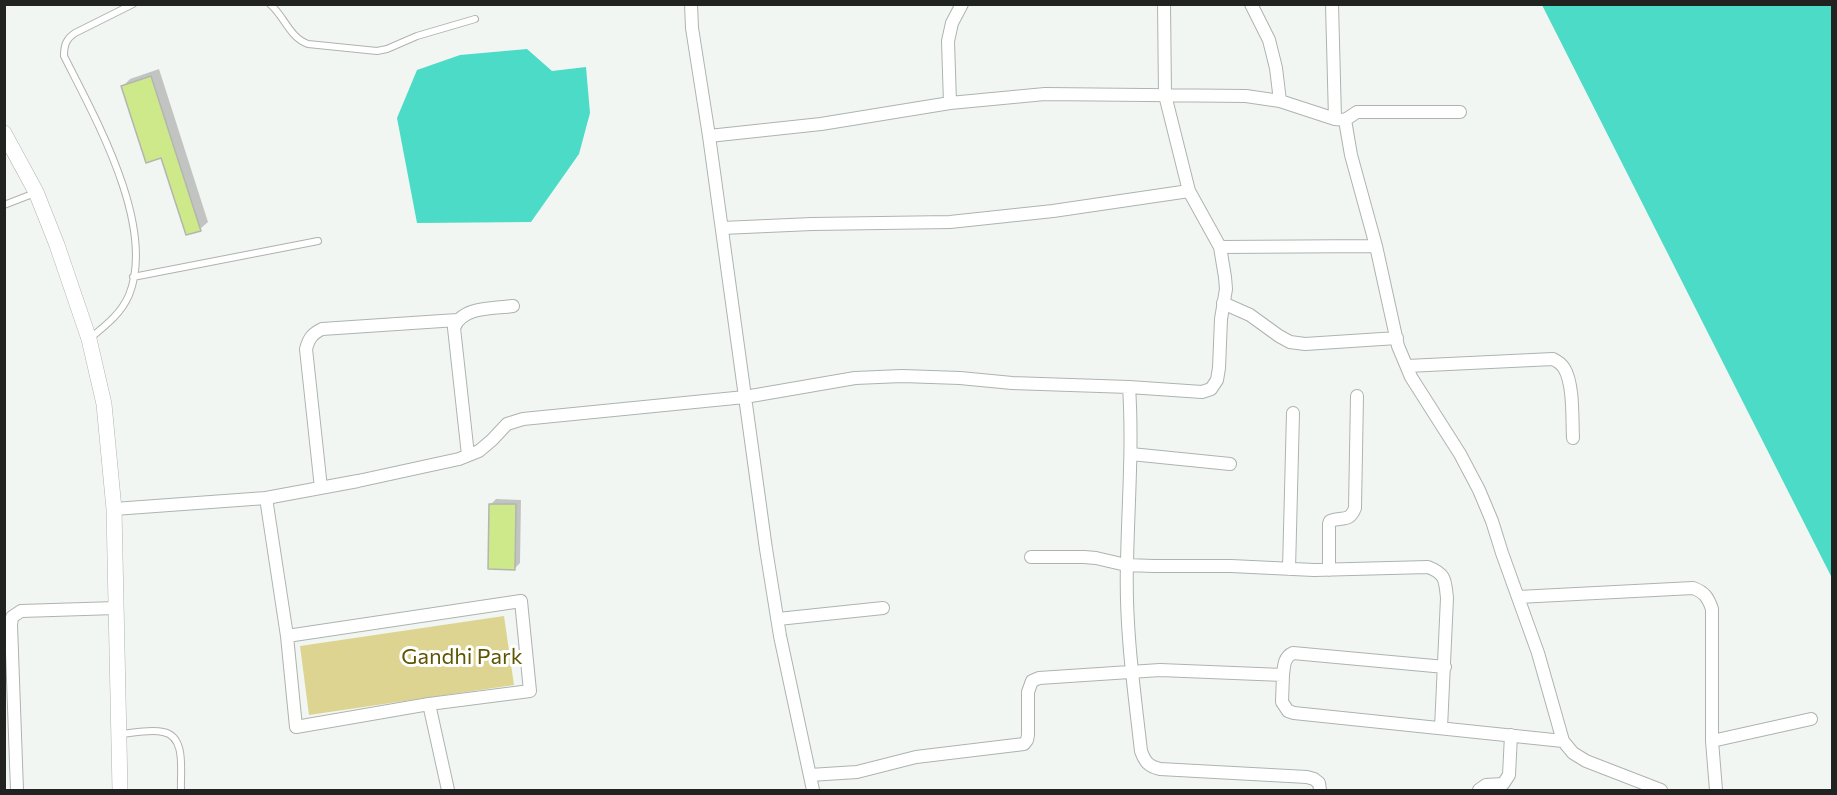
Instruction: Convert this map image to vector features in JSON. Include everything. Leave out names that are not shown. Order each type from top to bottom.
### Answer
[{"type":"street","points":[[691,4],[692,28],[778,619],[813,790]]},
{"type":"street","points":[[947,4],[960,8],[952,23],[948,41],[950,103]]},
{"type":"street","points":[[114,509],[266,498],[425,466],[479,451],[507,424],[523,419],[745,397],[855,378],[902,376],[1202,392],[1211,389],[1219,368],[1221,319],[1226,283],[1220,248],[1189,190],[1165,95],[1164,4]]},
{"type":"street","points":[[1251,4],[1273,53],[1280,102]]},
{"type":"street","points":[[1332,4],[1340,120],[1376,246],[1397,338],[1411,377],[1460,454],[1479,489],[1538,653],[1563,741],[1573,753],[1586,761],[1661,790]]},
{"type":"street","points":[[709,136],[821,124],[950,103],[1045,94],[1246,96],[1280,102],[1340,120],[1357,112],[1460,112]]},
{"type":"street","points":[[4,133],[36,192],[57,245],[89,339],[104,404],[114,509],[120,790]]},
{"type":"street","points":[[722,228],[950,222],[1053,211],[1189,190]]},
{"type":"street","points":[[1220,248],[1376,246]]},
{"type":"street","points":[[1223,303],[1240,309],[1290,342],[1305,344],[1397,338]]},
{"type":"street","points":[[468,455],[454,328],[457,320],[473,311],[513,306]]},
{"type":"street","points":[[321,488],[306,349],[314,333],[322,329],[457,320]]},
{"type":"street","points":[[1407,366],[1553,359],[1564,368],[1570,382],[1573,438]]},
{"type":"street","points":[[1129,387],[1131,454],[1126,565],[1128,634],[1144,761],[1151,767],[1160,769],[1307,777],[1319,783],[1320,790]]},
{"type":"street","points":[[1329,570],[1330,521],[1349,518],[1355,508],[1357,396]]},
{"type":"street","points":[[1289,569],[1293,413]]},
{"type":"street","points":[[1131,454],[1230,464]]},
{"type":"street","points":[[266,498],[287,636],[296,727],[429,704],[530,691],[521,601],[287,636]]},
{"type":"street","points":[[1031,557],[1096,558],[1126,565],[1329,570],[1428,567],[1439,571],[1445,581],[1447,598],[1441,728]]},
{"type":"street","points":[[1518,597],[1693,588],[1701,591],[1709,599],[1712,609],[1712,741],[1716,790]]},
{"type":"street","points":[[16,790],[12,617],[21,611],[116,608]]},
{"type":"street","points":[[778,619],[883,608]]},
{"type":"street","points":[[1445,667],[1293,653],[1285,659],[1282,702],[1288,711],[1563,741]]},
{"type":"street","points":[[810,775],[857,772],[916,757],[1024,744],[1028,735],[1028,692],[1032,681],[1039,678],[1160,669],[1283,675]]},
{"type":"street","points":[[429,704],[448,790]]},
{"type":"street","points":[[1712,741],[1811,718]]},
{"type":"street","points":[[1479,790],[1486,785],[1503,784],[1507,781],[1511,735]]},
{"type":"lane","points":[[89,339],[111,321],[129,294],[135,257],[134,241],[125,190],[112,156],[64,56],[64,46],[68,38],[75,33],[133,4]]},
{"type":"lane","points":[[270,4],[299,41],[308,44],[377,51],[417,36],[475,19]]},
{"type":"lane","points":[[4,205],[36,192]]},
{"type":"lane","points":[[133,277],[318,241]]},
{"type":"lane","points":[[120,734],[163,731],[171,734],[177,741],[180,751],[181,790]]},
{"type":"green space","name":"Gandhi Park","points":[[504,616],[514,685],[309,715],[300,646]]},
{"type":"shaded area","points":[[1542,5],[1832,5],[1832,578]]},
{"type":"shaded area","points":[[527,49],[552,71],[586,67],[590,113],[579,154],[531,222],[417,223],[397,118],[417,70],[460,55]]},
{"type":"building","points":[[151,76],[201,231],[186,235],[161,158],[146,163],[121,86]]},
{"type":"building","points":[[489,504],[516,504],[515,570],[488,569]]}]
